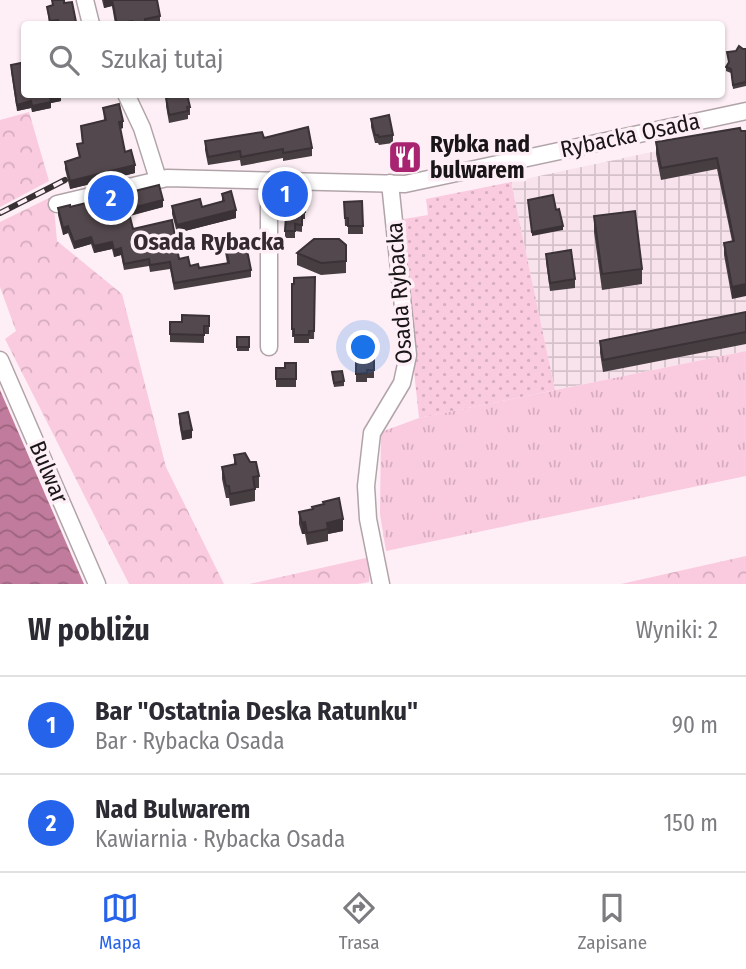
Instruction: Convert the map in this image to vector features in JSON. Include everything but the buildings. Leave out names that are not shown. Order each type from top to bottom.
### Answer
[{"type":"street","points":[[85,0],[90,21]]},
{"type":"street","points":[[128,98],[142,128],[158,179]]},
{"type":"street","name":"Rybacka Osada","points":[[57,204],[158,179],[405,184],[746,111]]},
{"type":"street","points":[[269,347],[269,201],[282,180]]},
{"type":"street","name":"Osada Rybacka","points":[[382,584],[368,520],[366,486],[372,433],[402,383],[408,355],[390,183]]},
{"type":"street","name":"Bulwar","points":[[0,360],[97,584]]},
{"type":"shaded area","points":[[746,132],[746,351],[555,390],[511,182]]},
{"type":"green space","points":[[29,112],[49,181],[0,207],[0,120]]},
{"type":"green space","points":[[511,182],[555,390],[419,418],[398,220],[428,215],[426,199]]},
{"type":"green space","points":[[53,196],[57,241],[122,294],[166,467],[224,584],[129,584],[5,339],[16,331],[0,287],[0,222]]},
{"type":"green space","points":[[746,351],[746,476],[386,551],[380,514],[381,432],[419,418]]},
{"type":"green space","points":[[746,556],[746,584],[621,584]]},
{"type":"green space","points":[[370,557],[369,582],[249,584]]},
{"type":"water","points":[[0,390],[84,584],[0,584]]},
{"type":"railway","points":[[0,213],[65,180]]},
{"type":"place","name":"Rybka nad bulwarem","points":[[405,157]]},
{"type":"place","name":"Bar \"Ostatnia Deska Ratunku\"","points":[[285,194]]},
{"type":"place","name":"Nad Bulwarem","points":[[111,198]]},
{"type":"district","name":"Osada Rybacka","points":[[209,242]]}]
